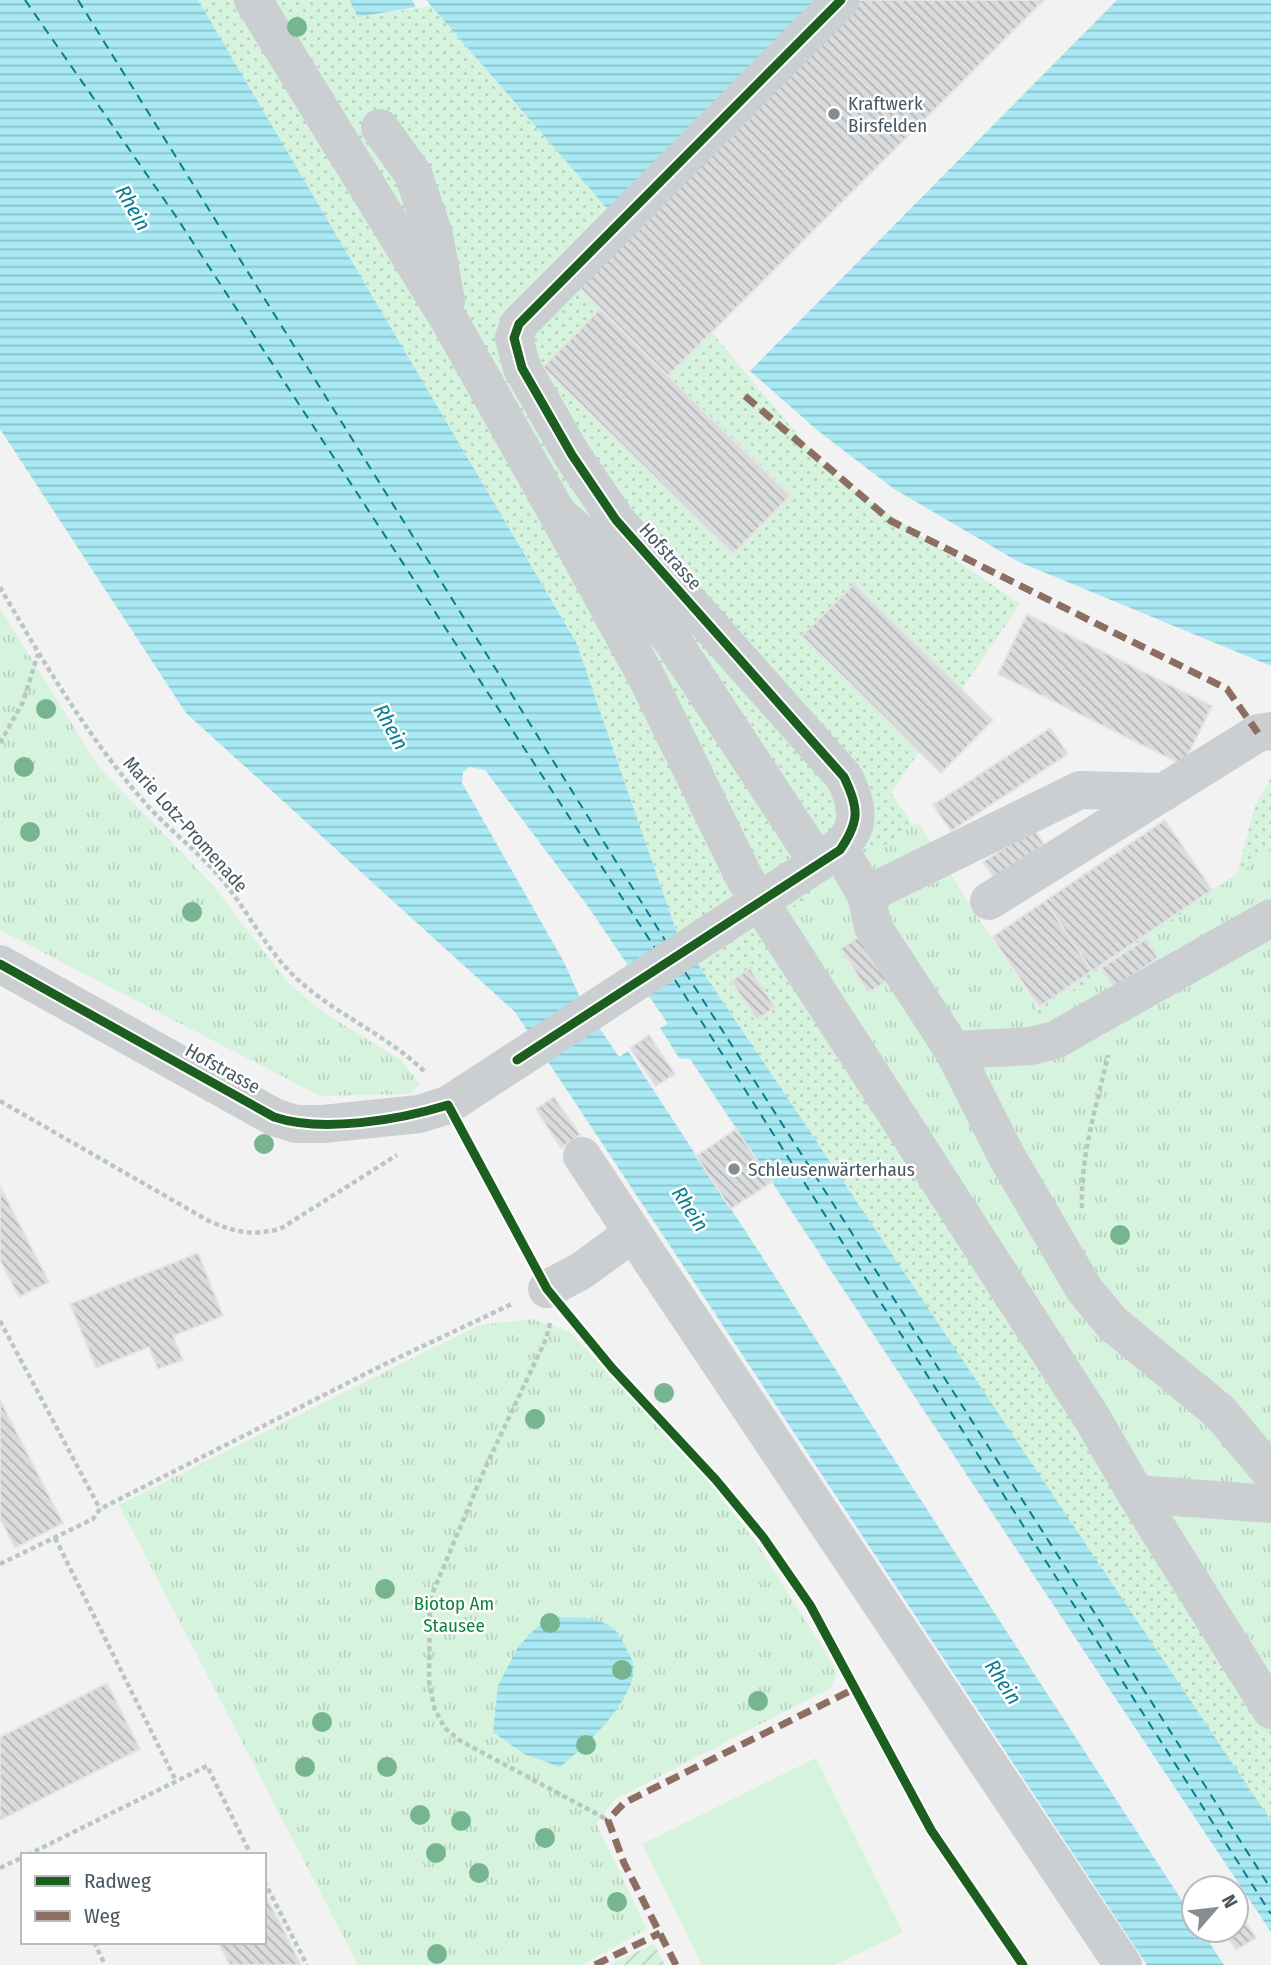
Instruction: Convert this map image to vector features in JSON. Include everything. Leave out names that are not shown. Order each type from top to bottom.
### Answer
[{"type":"street","points":[[253,0],[451,323],[648,680],[745,879],[1049,1350],[1271,1710]]},
{"type":"street","name":"Hofstrasse","points":[[0,964],[274,1117],[296,1124],[323,1124],[419,1114],[448,1104],[517,1060],[823,860],[853,831],[856,813],[853,795],[844,777],[616,520],[572,455],[516,352],[514,338],[519,324],[841,0]]},
{"type":"street","points":[[380,128],[413,173],[434,235],[451,323]]},
{"type":"street","points":[[557,513],[603,551],[674,643],[823,860],[866,895],[873,928],[953,1050],[1007,1157],[1084,1289],[1112,1323],[1220,1412],[1271,1473]]},
{"type":"street","points":[[989,901],[1258,733],[1271,731]]},
{"type":"street","points":[[866,895],[1080,790],[1164,792]]},
{"type":"street","points":[[953,1050],[1031,1046],[1055,1040],[1271,918]]},
{"type":"street","points":[[582,1156],[1123,1965]]},
{"type":"street","points":[[550,1301],[581,1271],[633,1233]]},
{"type":"street","points":[[1136,1494],[1271,1504]]},
{"type":"path","points":[[0,743],[23,702],[38,653]]},
{"type":"path","points":[[1082,1213],[1081,1188],[1095,1105],[1119,1005]]},
{"type":"path","points":[[0,1101],[208,1221],[235,1232],[258,1235],[280,1229],[405,1149]]},
{"type":"path","points":[[0,1564],[93,1519],[100,1509],[476,1319],[550,1301],[546,1339],[486,1466],[430,1599],[429,1682],[435,1710],[445,1728],[459,1740],[608,1820]]},
{"type":"path","points":[[0,1321],[100,1509]]},
{"type":"path","points":[[55,1538],[176,1781]]},
{"type":"path","points":[[31,1853],[207,1766],[250,1853]]},
{"type":"path","points":[[0,1868],[21,1858]]},
{"type":"path","points":[[266,1885],[307,1965]]},
{"type":"path","points":[[95,1944],[105,1965]]},
{"type":"green space","points":[[198,0],[348,0],[358,17],[431,6],[623,227],[830,473],[1020,604],[891,793],[1038,1008],[1237,874],[1255,806],[1271,778],[1271,1824],[677,933],[576,642]]},
{"type":"green space","points":[[0,608],[98,766],[213,885],[288,983],[327,1015],[401,1060],[420,1084],[409,1094],[320,1096],[0,930]]},
{"type":"green space","points":[[918,822],[1040,1016],[1271,850],[1271,1694],[782,916]]},
{"type":"green space","name":"Biotop Am Stausee","points":[[532,1319],[570,1332],[711,1485],[756,1542],[837,1671],[832,1687],[616,1799],[596,1823],[647,1929],[581,1965],[358,1965],[119,1505],[479,1325]]},
{"type":"green space","points":[[816,1758],[903,1932],[835,1965],[702,1965],[642,1844]]},
{"type":"green space","points":[[654,1944],[665,1965],[609,1965]]},
{"type":"water","name":"Rhein","points":[[0,0],[198,0],[576,642],[677,933],[1271,1821],[1271,1932],[1250,1900],[1250,1874],[1232,1874],[690,1059],[679,1058],[660,1028],[668,1024],[589,908],[485,770],[470,767],[463,772],[462,783],[565,964],[582,1002],[619,1057],[628,1051],[1180,1898],[1180,1944],[1210,1944],[1224,1965],[1147,1965],[515,1012],[186,713],[0,429]]},
{"type":"water","points":[[349,0],[412,0],[416,7],[358,17]]},
{"type":"water","points":[[426,0],[851,0],[623,227]]},
{"type":"water","points":[[1117,0],[1271,0],[1271,666],[1019,562],[894,489],[817,430],[750,371]]},
{"type":"water","points":[[565,1617],[591,1619],[614,1629],[632,1659],[633,1677],[628,1691],[608,1721],[560,1767],[524,1754],[493,1732],[498,1686],[518,1647],[537,1627]]},
{"type":"building","name":"Kraftwerk Birsfelden","points":[[851,0],[1044,0],[668,376],[571,279]]},
{"type":"building","points":[[600,309],[790,496],[733,554],[543,367]]},
{"type":"building","points":[[854,584],[993,720],[941,773],[802,636]]},
{"type":"building","points":[[1027,614],[1212,706],[1183,765],[998,674]]},
{"type":"building","points":[[1050,728],[1068,754],[951,831],[933,805]]},
{"type":"building","points":[[1165,820],[1212,890],[1092,971],[1045,901]]},
{"type":"building","points":[[1034,829],[1051,855],[1001,888],[983,862]]},
{"type":"building","points":[[1045,901],[1092,971],[1039,1007],[992,937]]},
{"type":"building","points":[[864,934],[892,978],[868,993],[841,948]]},
{"type":"building","points":[[1146,939],[1158,958],[1114,988],[1101,968]]},
{"type":"building","points":[[750,968],[775,1007],[757,1020],[731,981]]},
{"type":"building","points":[[649,1035],[675,1074],[656,1086],[630,1048]]},
{"type":"building","points":[[554,1097],[580,1135],[561,1148],[536,1109]]},
{"type":"building","name":"Schleusenwärterhaus","points":[[736,1129],[772,1182],[731,1209],[696,1156]]},
{"type":"building","points":[[0,1186],[49,1282],[19,1297],[0,1260]]},
{"type":"building","points":[[198,1253],[223,1316],[173,1336],[183,1360],[158,1369],[149,1347],[96,1368],[70,1304]]},
{"type":"building","points":[[0,1400],[63,1523],[15,1548],[0,1518]]},
{"type":"building","points":[[107,1683],[140,1749],[0,1820],[0,1737]]},
{"type":"building","points":[[266,1897],[301,1965],[230,1965],[219,1944],[266,1944]]},
{"type":"building","points":[[1250,1929],[1256,1938],[1250,1942]]},
{"type":"building","points":[[1232,1944],[1246,1944],[1236,1950]]},
{"type":"ferry route","points":[[25,0],[175,215],[655,948]]},
{"type":"ferry route","points":[[78,0],[665,940]]},
{"type":"ferry route","points":[[685,972],[1271,1889]]},
{"type":"ferry route","points":[[675,980],[1271,1914]]},
{"type":"marked path","points":[[745,396],[891,521],[1227,689],[1258,733]]},
{"type":"marked path","points":[[676,1965],[624,1863],[608,1820],[624,1803],[856,1688]]},
{"type":"marked path","points":[[595,1965],[660,1933]]},
{"type":"cycle path","points":[[517,1060],[840,850],[854,822],[855,806],[844,777],[616,520],[572,455],[522,368],[514,338],[519,324],[841,0]]},
{"type":"cycle path","points":[[0,964],[274,1117],[315,1124],[361,1123],[448,1105],[547,1289],[612,1368],[716,1480],[763,1537],[810,1605],[931,1830],[1023,1965]]},
{"type":"place","name":"Kraftwerk Birsfelden","points":[[834,114]]},
{"type":"place","name":"Schleusenwärterhaus","points":[[734,1169]]}]
